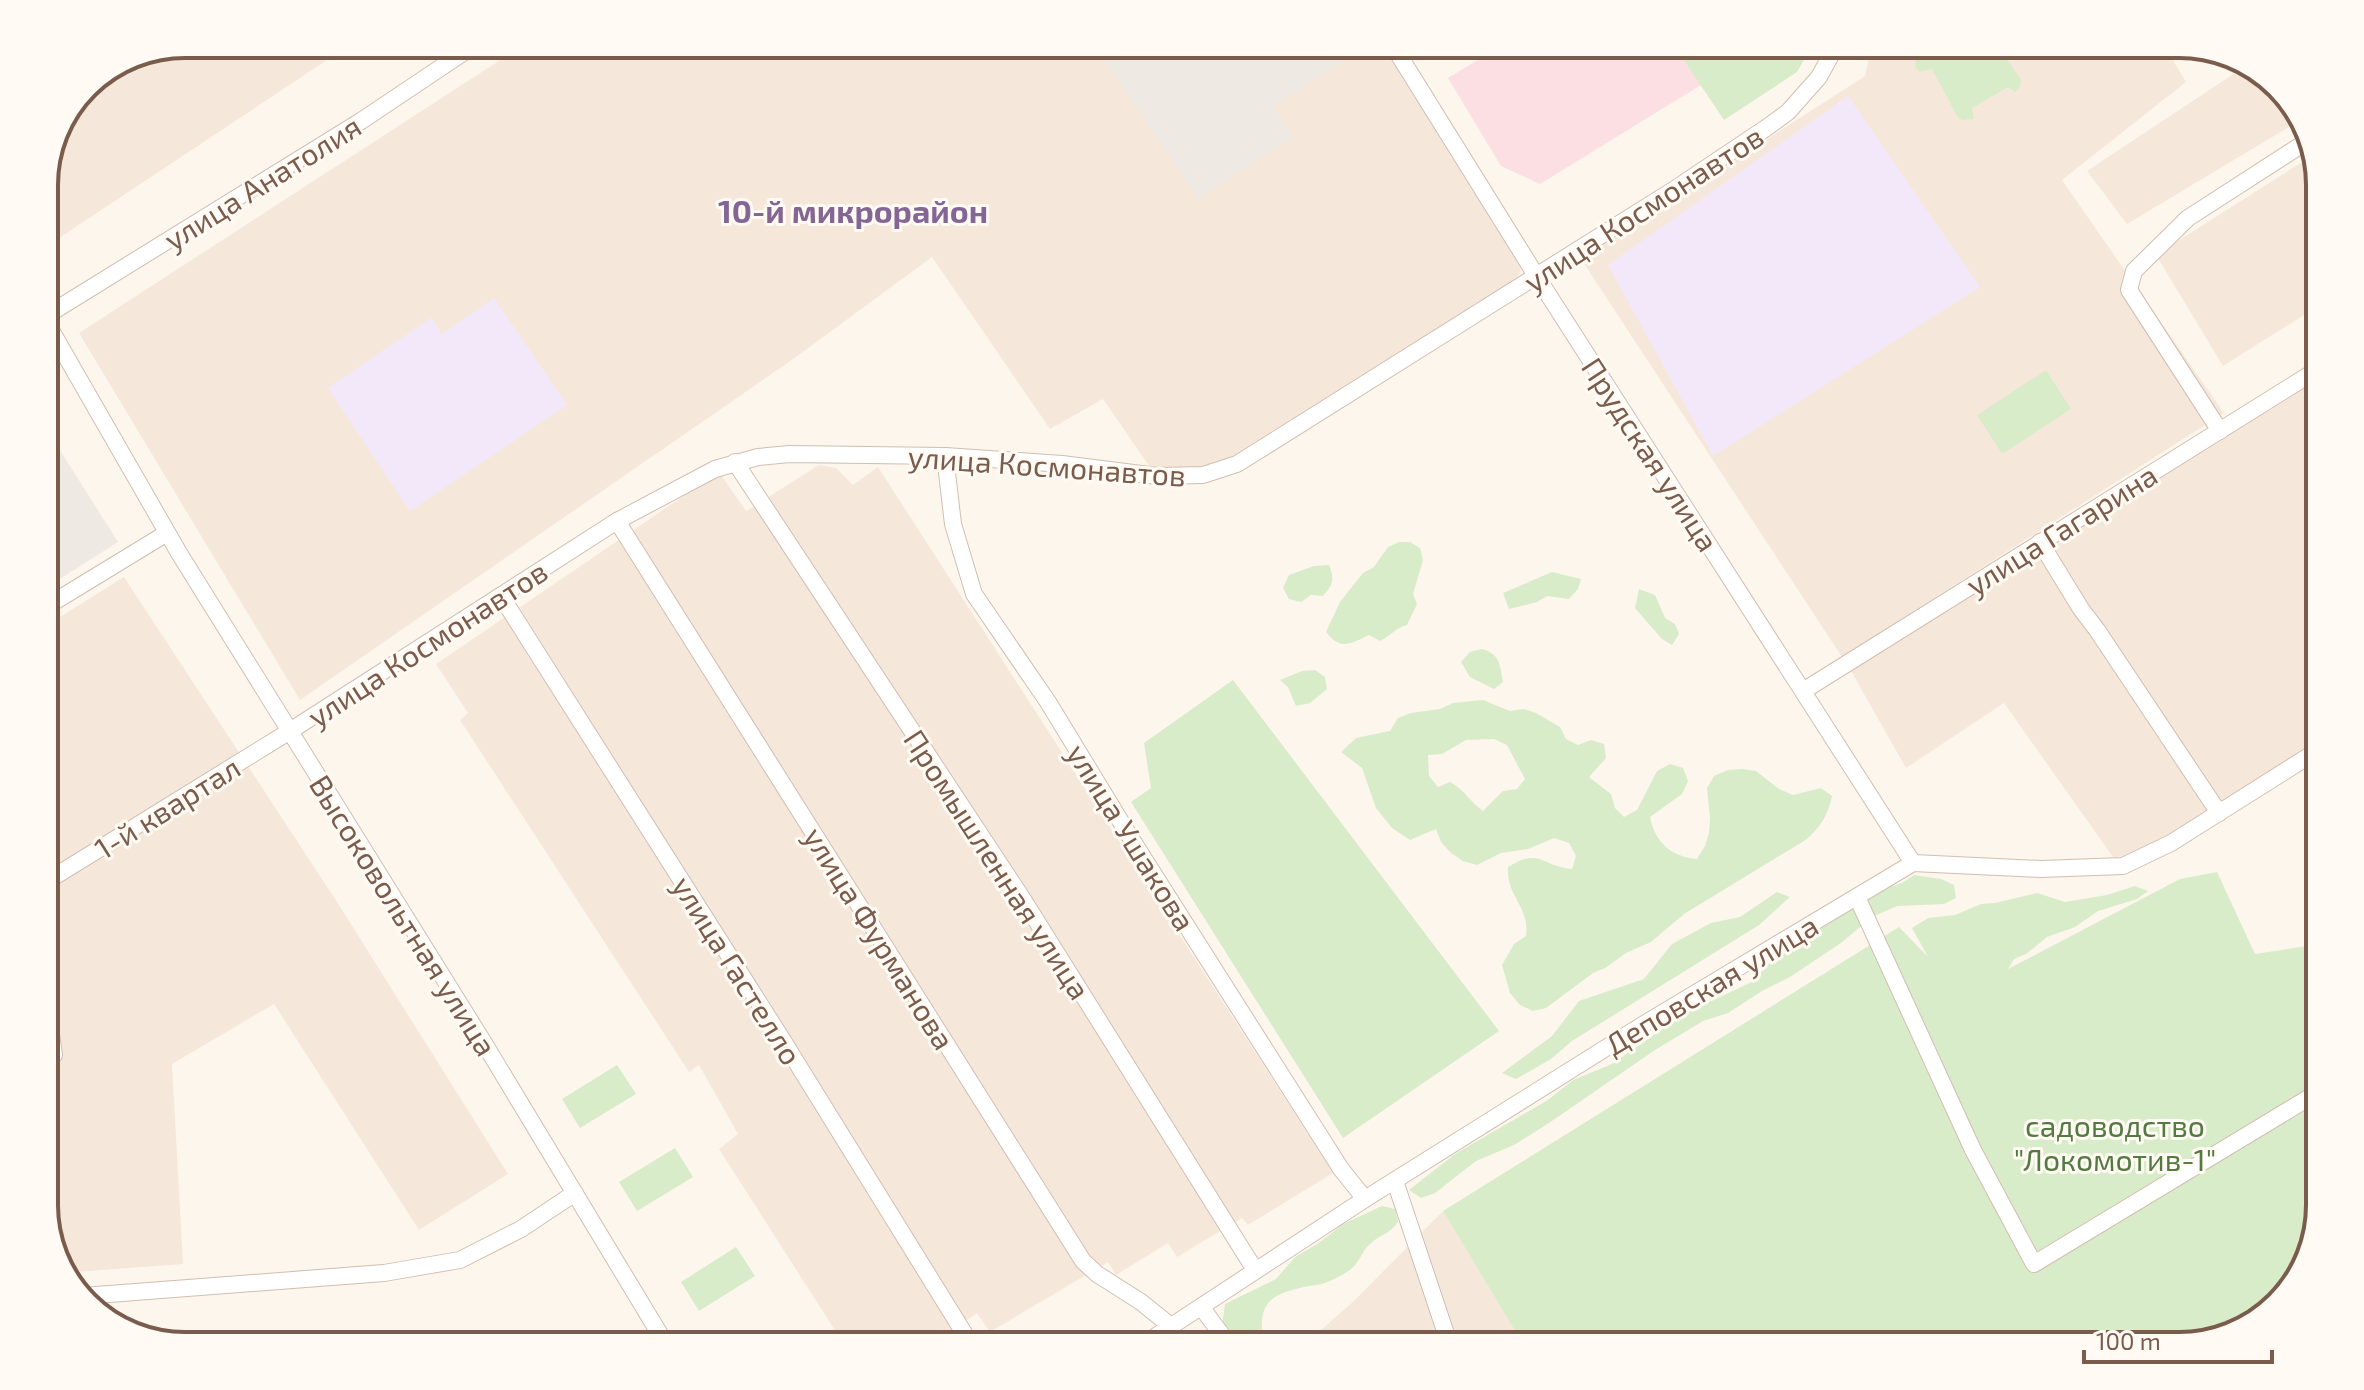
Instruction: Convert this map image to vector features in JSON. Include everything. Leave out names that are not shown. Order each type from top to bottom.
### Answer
[{"type":"street","name":"улица Анатолия","points":[[58,309],[361,121],[455,58]]},
{"type":"street","name":"Прудская улица","points":[[1401,58],[1537,277],[1913,863]]},
{"type":"street","name":"улица Космонавтов","points":[[290,731],[617,521],[693,478],[735,462],[789,454],[945,456],[1062,464],[1157,476],[1213,473],[1237,464],[1678,187],[1788,112],[1819,77],[1829,58]]},
{"type":"street","points":[[2220,431],[2129,290],[2134,271],[2188,218],[2300,146]]},
{"type":"street","name":"Высоковольтная улица","points":[[58,342],[167,533],[659,1332]]},
{"type":"street","name":"улица Гагарина","points":[[1803,691],[2306,377]]},
{"type":"street","name":"улица Ушакова","points":[[945,456],[953,524],[974,594],[1048,702],[1341,1169],[1365,1199]]},
{"type":"street","name":"Промышленная улица","points":[[735,462],[1024,901],[1255,1270]]},
{"type":"street","name":"улица Фурманова","points":[[617,521],[1083,1261],[1172,1327]]},
{"type":"street","points":[[58,599],[167,533]]},
{"type":"street","points":[[2040,542],[2081,609],[2219,813]]},
{"type":"street","name":"улица Гастелло","points":[[501,596],[774,1025],[963,1332]]},
{"type":"street","name":"1-й квартал","points":[[58,874],[290,731]]},
{"type":"street","points":[[1913,863],[2041,869],[2123,866],[2150,855],[2306,758]]},
{"type":"street","name":"Деповская улица","points":[[1164,1332],[1365,1199],[1749,959],[1913,863]]},
{"type":"street","points":[[1857,897],[1973,1150],[2034,1264],[2306,1099]]},
{"type":"street","points":[[1395,1181],[1445,1332]]},
{"type":"street","points":[[95,1295],[384,1273],[460,1260],[521,1229],[575,1193]]},
{"type":"street","points":[[1202,1308],[1220,1332]]},
{"type":"shaded area","points":[[330,58],[58,239],[58,177],[62,152],[79,115],[95,95],[115,79],[161,60]]},
{"type":"shaded area","points":[[503,58],[1393,58],[1517,252],[1521,270],[1514,283],[1217,467],[1150,467],[1103,399],[1050,429],[932,257],[796,357],[300,700],[79,333]]},
{"type":"shaded area","points":[[1103,58],[1349,58],[1273,106],[1293,138],[1198,198]]},
{"type":"shaded area","points":[[1481,58],[1683,58],[1701,85],[1540,184],[1501,166],[1448,78]]},
{"type":"shaded area","points":[[1869,58],[2171,58],[2186,82],[2062,180],[2224,413],[1842,657],[1581,259],[1865,76]]},
{"type":"shaded area","points":[[2236,72],[2269,95],[2291,126],[2127,224],[2087,171]]},
{"type":"shaded area","points":[[1848,96],[1980,287],[1713,456],[1608,265]]},
{"type":"shaded area","points":[[2304,161],[2306,314],[2223,366],[2156,255]]},
{"type":"shaded area","points":[[494,298],[567,405],[410,511],[328,388],[431,318],[442,334]]},
{"type":"shaded area","points":[[2306,385],[2306,748],[2134,856],[2113,857],[2004,703],[1906,768],[1851,671]]},
{"type":"shaded area","points":[[58,447],[118,542],[58,580]]},
{"type":"shaded area","points":[[819,465],[836,468],[853,485],[878,467],[1333,1173],[1248,1225],[1242,1218],[1177,1257],[1168,1243],[1116,1275],[1108,1262],[990,1332],[977,1313],[947,1332],[836,1332],[719,1149],[738,1134],[699,1065],[689,1072],[460,720],[468,713],[436,664],[719,472],[746,511]]},
{"type":"shaded area","points":[[124,577],[339,905],[508,1174],[419,1230],[274,1004],[172,1064],[183,1264],[77,1272],[65,1246],[58,1213],[58,618]]},
{"type":"shaded area","points":[[1443,1211],[1516,1332],[1319,1332]]},
{"type":"green space","points":[[1682,58],[1805,58],[1797,72],[1724,120]]},
{"type":"green space","points":[[1916,58],[2006,58],[2021,80],[2020,87],[2015,92],[2008,87],[1972,108],[1974,119],[1962,120],[1932,69],[1920,72],[1915,67]]},
{"type":"green space","points":[[2046,370],[2071,409],[2002,454],[1977,415]]},
{"type":"green space","points":[[1399,542],[1410,542],[1420,548],[1423,560],[1413,594],[1417,604],[1407,625],[1380,641],[1369,635],[1351,643],[1336,642],[1326,632],[1340,602],[1363,573],[1374,567],[1388,547]]},
{"type":"green space","points":[[1329,565],[1332,582],[1323,596],[1311,595],[1301,602],[1289,599],[1283,588],[1289,575],[1314,566]]},
{"type":"green space","points":[[1552,572],[1581,579],[1578,589],[1569,599],[1547,596],[1537,602],[1509,609],[1503,593]]},
{"type":"green space","points":[[1639,589],[1655,595],[1665,618],[1675,624],[1679,634],[1672,645],[1662,639],[1635,608]]},
{"type":"green space","points":[[1481,649],[1492,653],[1500,665],[1503,682],[1494,689],[1470,677],[1461,662],[1470,652]]},
{"type":"green space","points":[[1315,670],[1325,677],[1327,689],[1310,703],[1296,706],[1288,687],[1280,680],[1302,671]]},
{"type":"green space","points":[[1233,680],[1499,1031],[1343,1138],[1131,802],[1151,788],[1144,743]]},
{"type":"green space","points":[[1483,700],[1510,711],[1524,709],[1560,727],[1566,739],[1578,745],[1591,740],[1604,744],[1606,758],[1589,777],[1611,794],[1615,808],[1624,817],[1637,810],[1657,771],[1670,764],[1683,768],[1688,781],[1682,794],[1650,817],[1660,841],[1688,858],[1697,859],[1705,846],[1710,818],[1707,788],[1714,776],[1728,770],[1756,771],[1779,789],[1793,795],[1821,788],[1832,796],[1826,815],[1804,841],[1684,914],[1651,942],[1593,973],[1546,1008],[1533,1011],[1520,1005],[1510,993],[1502,965],[1514,944],[1526,936],[1525,917],[1511,886],[1508,867],[1534,858],[1572,869],[1576,856],[1569,843],[1554,838],[1528,849],[1501,853],[1477,865],[1451,853],[1441,842],[1436,829],[1410,840],[1392,828],[1376,808],[1362,768],[1341,752],[1356,738],[1390,731],[1398,718],[1453,703]],"holes":[[[1494,739],[1507,745],[1525,779],[1517,789],[1503,791],[1483,811],[1455,785],[1450,782],[1438,787],[1429,776],[1428,755],[1442,754],[1466,740]]]},
{"type":"green space","name":"садоводство \"Локомотив-1\"","points":[[2217,872],[2255,954],[2306,946],[2306,1205],[2302,1238],[2289,1268],[2269,1295],[2227,1322],[2212,1328],[2179,1332],[1516,1332],[1443,1211],[1899,927],[1928,957],[1912,928],[1928,918],[1955,915],[1981,904],[2037,893],[2065,902],[2107,895],[2135,886],[2148,891],[2137,899],[2098,911],[2075,927],[2047,937],[2026,954],[2014,959],[2008,969],[2180,879]]},
{"type":"green space","points":[[1914,875],[1941,879],[1954,885],[1956,898],[1944,904],[1897,906],[1872,917],[1841,943],[1790,977],[1728,1013],[1703,1021],[1655,1050],[1514,1145],[1476,1161],[1435,1193],[1421,1198],[1409,1190],[1455,1154],[1548,1100],[1573,1080],[1612,1064],[1687,1012],[1750,983],[1770,963],[1831,922]]},
{"type":"green space","points":[[1777,892],[1790,897],[1759,925],[1572,1041],[1551,1059],[1516,1079],[1502,1073],[1552,1036],[1579,1001],[1644,979],[1672,944],[1711,923],[1740,917]]},
{"type":"green space","points":[[617,1065],[636,1094],[580,1128],[562,1099]]},
{"type":"green space","points":[[675,1148],[693,1177],[637,1211],[619,1182]]},
{"type":"green space","points":[[1382,1206],[1395,1209],[1398,1222],[1370,1244],[1354,1266],[1343,1274],[1326,1283],[1287,1292],[1270,1301],[1263,1315],[1262,1332],[1227,1332],[1222,1325],[1225,1304],[1276,1279],[1295,1257],[1343,1224]]},
{"type":"green space","points":[[736,1247],[755,1276],[699,1311],[681,1282]]},
{"type":"district","name":"10-й микрорайон","points":[[853,210]]}]
